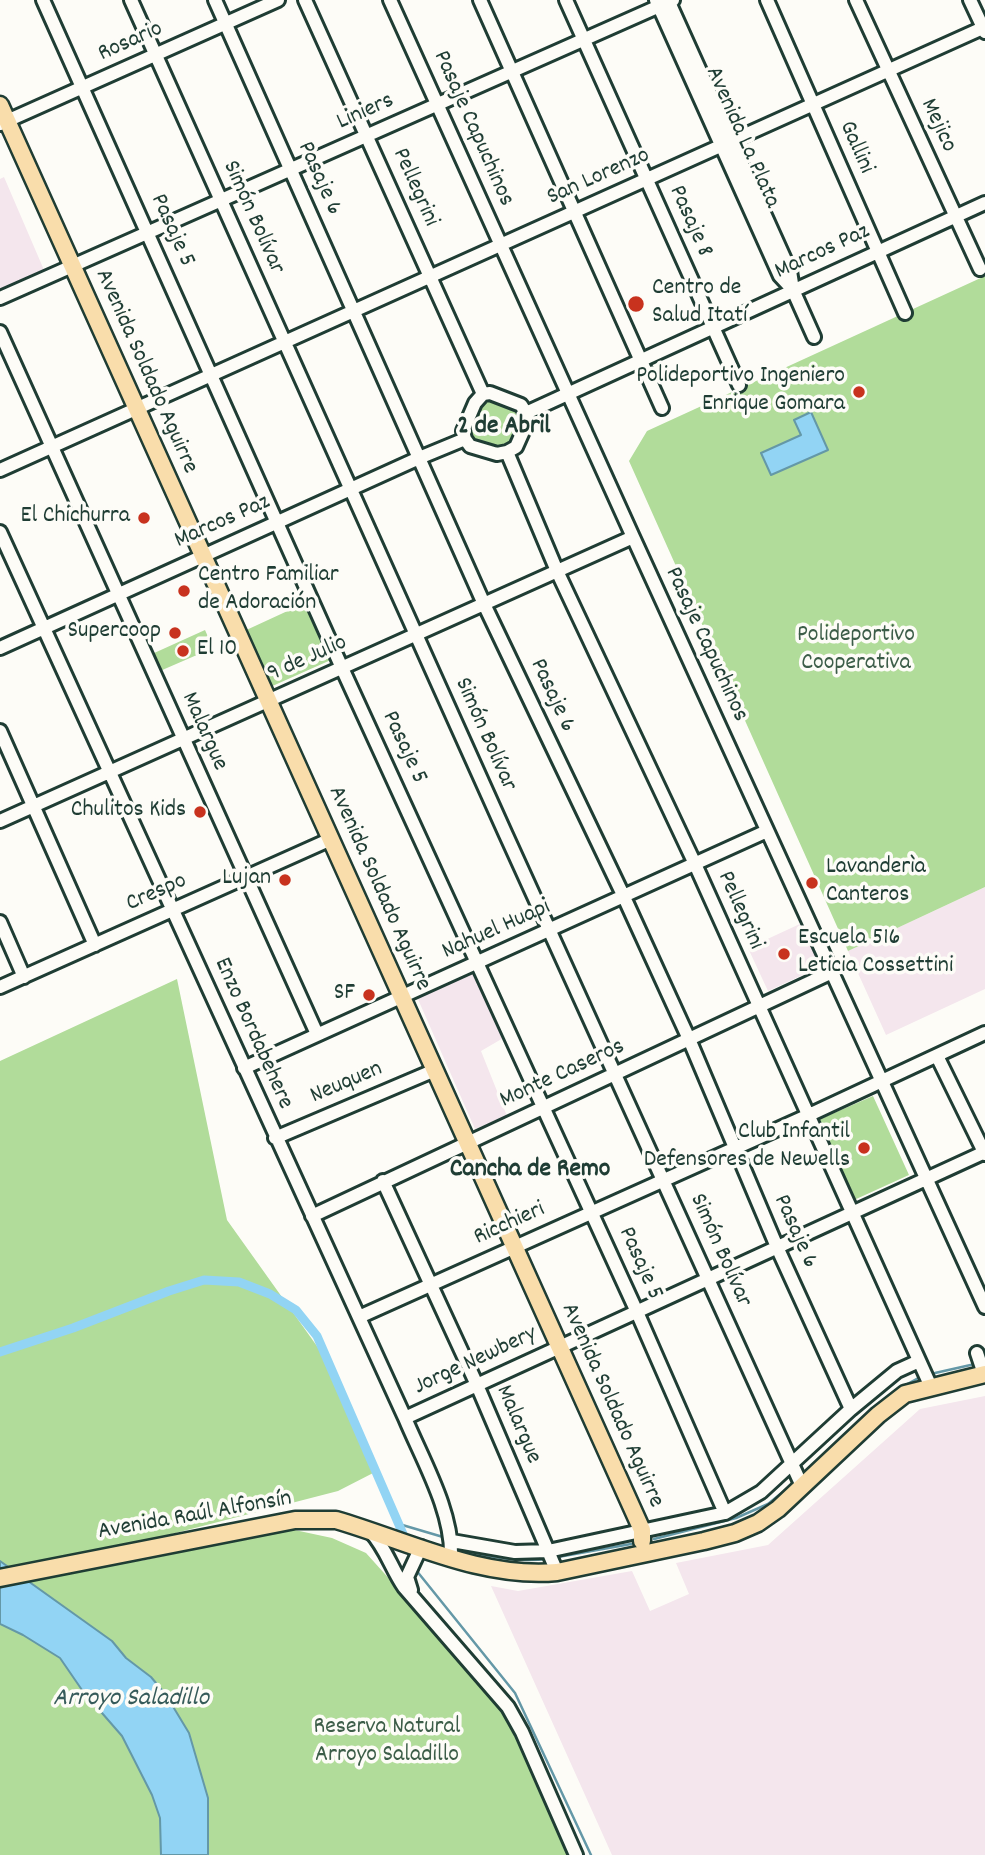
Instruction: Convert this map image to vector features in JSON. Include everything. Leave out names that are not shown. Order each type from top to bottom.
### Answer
[{"type":"main road","name":"Avenida Soldado Aguirre","points":[[0,105],[2,124],[641,1539]]},
{"type":"main road","name":"Avenida Raúl Alfonsín","points":[[0,1578],[295,1520],[336,1520],[414,1545],[452,1549],[489,1570],[532,1575],[556,1572],[641,1539],[735,1533],[768,1516],[878,1415],[905,1394],[931,1387],[981,1365]]},
{"type":"street","name":"Pasaje 5","points":[[43,0],[342,668],[545,1107],[725,1513]]},
{"type":"street","name":"Simón Bolívar","points":[[131,0],[352,488],[415,635],[802,1486]]},
{"type":"street","name":"Pasaje 6","points":[[215,0],[484,604],[689,1039],[777,1247],[851,1409]]},
{"type":"street","name":"Rosario","points":[[2,124],[278,0]]},
{"type":"street","name":"Pellegrini","points":[[306,0],[483,394]]},
{"type":"street","name":"Pasaje Capuchinos","points":[[390,0],[985,1307]]},
{"type":"street","points":[[480,0],[662,408]]},
{"type":"street","name":"Pasaje 8","points":[[566,0],[739,385]]},
{"type":"street","name":"Gallini","points":[[767,0],[905,313]]},
{"type":"street","name":"Mejico","points":[[856,0],[980,269]]},
{"type":"street","points":[[970,0],[984,29]]},
{"type":"street","name":"Liniers","points":[[0,298],[665,2]]},
{"type":"street","name":"Avenida La Plata","points":[[665,2],[727,144],[790,271],[793,290],[814,337]]},
{"type":"street","name":"San Lorenzo","points":[[0,470],[984,29]]},
{"type":"street","name":"Marcos Paz","points":[[526,413],[985,203]]},
{"type":"street","name":"Malargue","points":[[0,332],[317,1034]]},
{"type":"street","points":[[483,394],[498,394],[521,405],[526,413],[528,420],[516,447],[508,452],[497,454],[470,446],[465,439],[463,431],[475,404],[483,394]]},
{"type":"street","name":"Marcos Paz","points":[[0,648],[465,439]]},
{"type":"street","name":"Pellegrini","points":[[508,452],[557,571],[695,864],[931,1387]]},
{"type":"street","name":"Enzo Bordabehere","points":[[0,532],[405,1418],[449,1522],[452,1549]]},
{"type":"street","name":"9 de Julio","points":[[0,821],[633,537]]},
{"type":"street","points":[[0,731],[95,945]]},
{"type":"street","name":"Nahuel Huapi","points":[[244,1068],[767,831]]},
{"type":"street","name":"Crespo","points":[[0,988],[327,841]]},
{"type":"street","points":[[0,922],[24,976]]},
{"type":"street","name":"Monte Caseros","points":[[312,1216],[832,972]]},
{"type":"street","name":"Ricchieri","points":[[359,1317],[985,1033]]},
{"type":"street","points":[[937,1056],[985,1153]]},
{"type":"street","name":"Neuquen","points":[[275,1138],[431,1072]]},
{"type":"street","name":"Jorge Newbery","points":[[405,1418],[985,1153]]},
{"type":"street","name":"Malargue","points":[[383,1181],[477,1385],[556,1572]]},
{"type":"street","points":[[452,1549],[515,1552],[641,1539],[725,1513],[751,1500],[851,1409],[897,1371],[919,1361]]},
{"type":"street","points":[[368,1530],[385,1550],[395,1573],[508,1707],[576,1855]]},
{"type":"street","points":[[389,1559],[398,1547],[414,1545],[407,1577],[414,1596]]},
{"type":"shaded area","points":[[4,177],[44,270],[0,289],[0,179]]},
{"type":"shaded area","points":[[985,887],[985,989],[886,1035],[848,951]]},
{"type":"shaded area","name":"Escuela 516 Leticia Cossettini","points":[[802,923],[822,966],[768,991],[748,948]]},
{"type":"shaded area","points":[[477,971],[505,1037],[481,1051],[507,1116],[475,1129],[417,997]]},
{"type":"shaded area","points":[[985,1396],[985,1855],[612,1855],[491,1586],[518,1591],[632,1571],[650,1611],[689,1594],[676,1563],[768,1545],[920,1409]]},
{"type":"green space","name":"Polideportivo Cooperativa","points":[[985,276],[985,887],[848,951],[629,461],[647,431]]},
{"type":"green space","points":[[493,399],[517,408],[522,420],[514,441],[500,449],[474,441],[469,430],[481,403]]},
{"type":"green space","points":[[307,602],[333,659],[268,688],[242,632]]},
{"type":"green space","name":"El 10","points":[[205,630],[213,648],[160,671],[152,654]]},
{"type":"green space","name":"Reserva Natural Arroyo Saladillo","points":[[177,979],[227,1220],[324,1356],[377,1471],[338,1491],[129,1545],[140,1561],[290,1529],[332,1538],[366,1553],[482,1682],[501,1708],[518,1736],[570,1855],[208,1855],[208,1798],[189,1733],[151,1677],[126,1658],[112,1641],[0,1561],[0,1061]]},
{"type":"green space","name":"Club Infantil Defensores de Newells","points":[[873,1096],[909,1175],[854,1200],[818,1120]]},
{"type":"green space","points":[[0,1624],[60,1658],[82,1690],[122,1736],[152,1795],[160,1818],[161,1855],[0,1855]]},
{"type":"water","points":[[811,412],[828,450],[771,475],[761,453],[801,435],[794,420]]},
{"type":"water","name":"Arroyo Saladillo","points":[[0,1561],[112,1641],[126,1658],[151,1677],[166,1695],[189,1733],[208,1798],[208,1855],[161,1855],[160,1818],[152,1795],[122,1736],[82,1690],[60,1658],[0,1624]]},
{"type":"waterway","points":[[0,1352],[204,1280],[239,1282],[270,1294],[296,1310],[317,1336],[403,1534]]},
{"type":"waterway","points":[[935,1373],[975,1364]]},
{"type":"waterway","points":[[900,1388],[922,1376]]},
{"type":"waterway","points":[[654,1539],[736,1518],[768,1504],[794,1483]]},
{"type":"waterway","points":[[399,1524],[443,1537]]},
{"type":"waterway","points":[[558,1557],[631,1544]]},
{"type":"waterway","points":[[467,1551],[507,1559],[548,1559]]},
{"type":"waterway","points":[[416,1570],[515,1693],[591,1855]]},
{"type":"place","name":"Centro de Salud Itatí","points":[[636,304]]},
{"type":"place","name":"Polideportivo Ingeniero Enrique Gomara","points":[[859,392]]},
{"type":"place","name":"El Chichurra","points":[[144,518]]},
{"type":"place","name":"Centro Familiar de Adoración","points":[[184,591]]},
{"type":"place","name":"Supercoop","points":[[175,633]]},
{"type":"place","name":"El 10","points":[[183,651]]},
{"type":"place","name":"Chulitos Kids","points":[[200,812]]},
{"type":"place","name":"Lujan","points":[[285,880]]},
{"type":"place","name":"Lavanderìa Canteros","points":[[812,883]]},
{"type":"place","name":"Escuela 516 Leticia Cossettini","points":[[784,954]]},
{"type":"place","name":"SF","points":[[369,995]]},
{"type":"place","name":"Club Infantil Defensores de Newells","points":[[864,1148]]},
{"type":"district","name":"2 de Abril","points":[[504,428]]},
{"type":"district","name":"Cancha de Remo","points":[[530,1171]]}]
